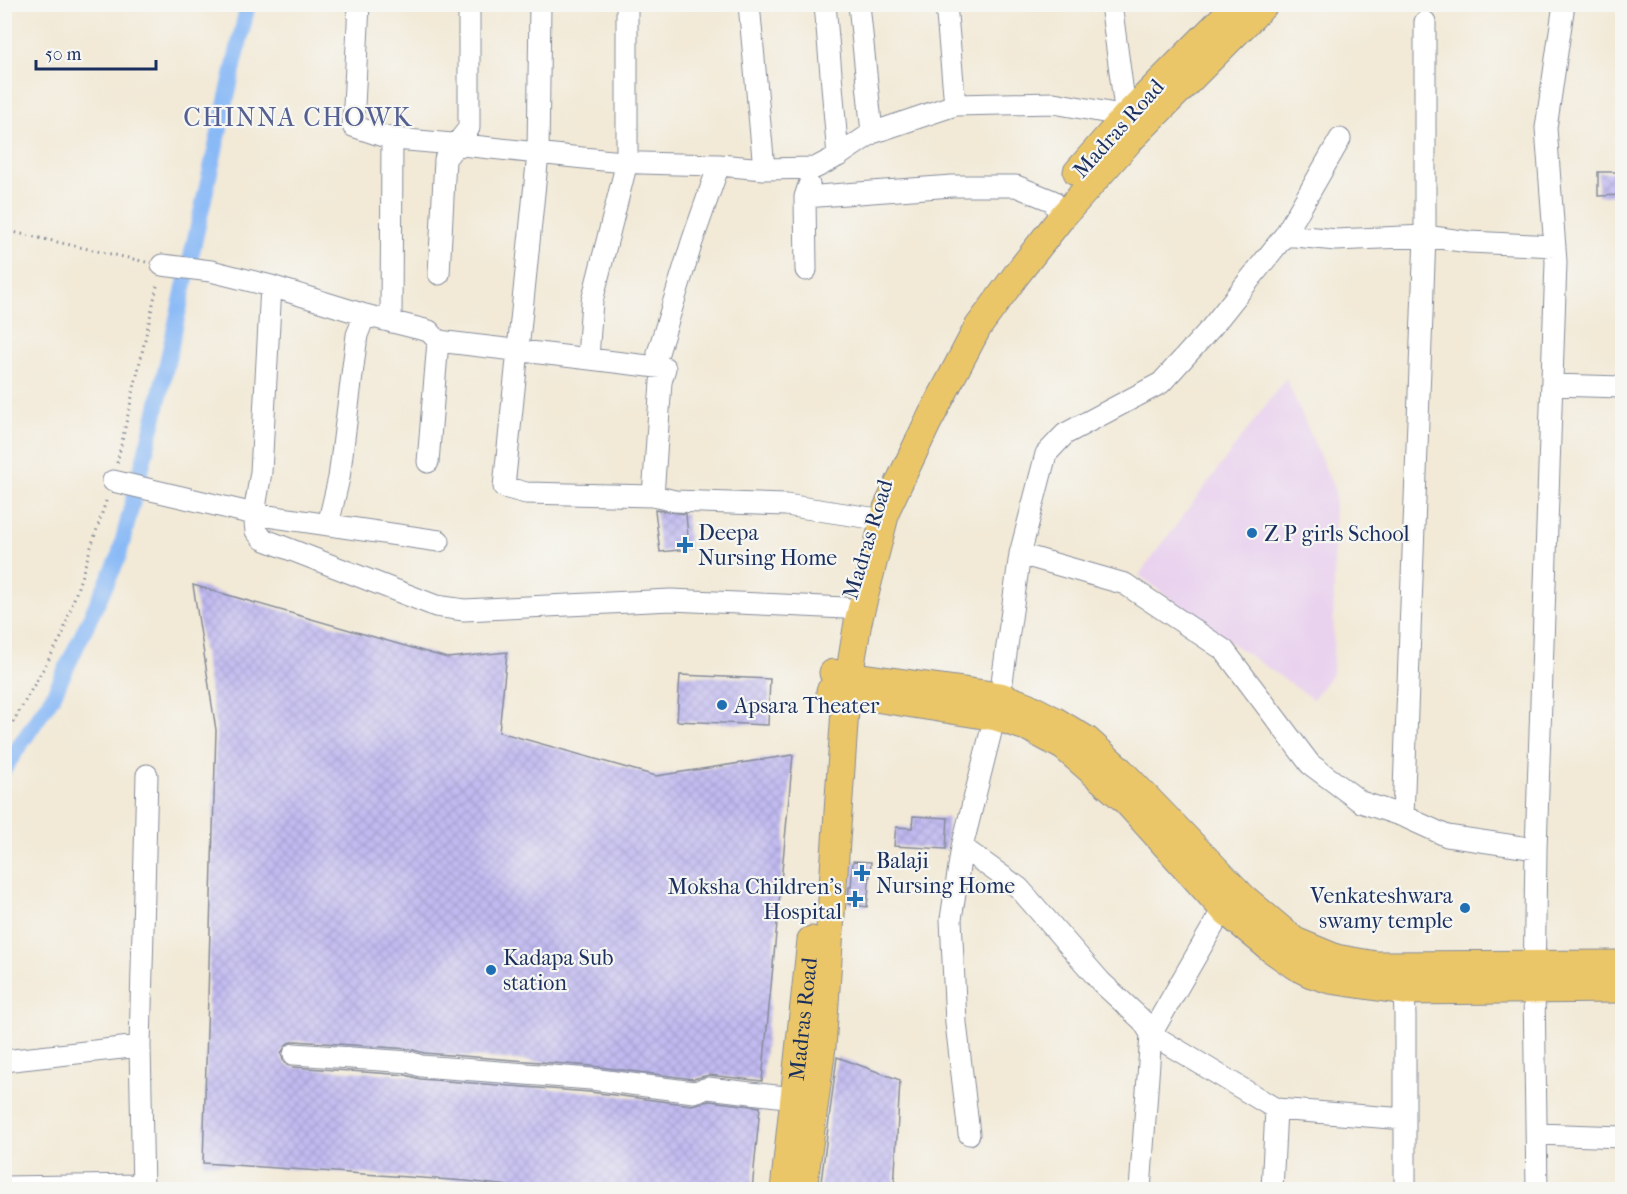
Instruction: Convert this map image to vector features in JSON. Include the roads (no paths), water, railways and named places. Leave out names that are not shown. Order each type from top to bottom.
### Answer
[{"type":"main road","name":"Madras Road","points":[[784,1190],[846,608],[878,495],[917,408],[969,310],[1009,254],[1057,209],[1126,116],[1237,4]]},
{"type":"main road","points":[[803,1190],[822,1047],[839,684],[858,622],[887,508],[927,424],[978,327],[1017,274],[1057,209],[1131,139],[1265,4]]},
{"type":"main road","points":[[839,684],[998,706],[1045,715],[1087,740],[1141,791],[1243,897],[1295,941],[1336,958],[1376,965],[1534,978],[1623,989]]},
{"type":"main road","points":[[998,706],[1029,729],[1064,747],[1095,772],[1125,800],[1223,909],[1271,949],[1311,974],[1330,980],[1404,991],[1534,978],[1623,964]]},
{"type":"street","points":[[359,4],[353,126],[392,139],[457,143],[538,154],[627,162],[764,169],[815,168],[838,156],[872,133],[955,105],[1054,103],[1126,116],[1111,4]]},
{"type":"street","points":[[439,274],[445,159],[469,128],[469,4]]},
{"type":"street","points":[[540,4],[538,154],[504,486],[526,494],[652,496],[675,501],[786,505],[871,518]]},
{"type":"street","points":[[588,358],[592,301],[627,162],[627,4]]},
{"type":"street","points":[[749,4],[764,169]]},
{"type":"street","points":[[825,4],[838,156]]},
{"type":"street","points":[[859,4],[872,133]]},
{"type":"street","points":[[946,4],[955,105]]},
{"type":"street","points":[[1537,1190],[1534,978],[1536,849],[1553,385],[1555,246],[1546,128],[1564,4]]},
{"type":"street","points":[[1403,816],[1425,237],[1425,22]]},
{"type":"street","points":[[391,322],[392,139]]},
{"type":"street","points":[[969,1134],[956,1023],[951,919],[962,847],[998,706],[1020,554],[1046,454],[1065,434],[1161,383],[1210,328],[1285,235],[1340,140]]},
{"type":"street","points":[[658,353],[692,242],[719,165]]},
{"type":"street","points":[[815,168],[826,196]]},
{"type":"street","points":[[806,270],[805,197],[815,168]]},
{"type":"street","points":[[805,197],[952,186],[1016,186],[1057,209]]},
{"type":"street","points":[[1285,235],[1336,240],[1425,237],[1469,242],[1555,246]]},
{"type":"street","points":[[180,267],[271,286],[364,315],[429,331],[438,340],[665,368],[661,382],[652,496]]},
{"type":"street","points":[[271,286],[261,472],[254,514],[256,531],[263,539],[436,606],[464,610],[672,600],[846,608]]},
{"type":"street","points":[[328,525],[339,478],[357,335],[364,315]]},
{"type":"street","points":[[428,462],[438,340]]},
{"type":"street","points":[[1553,385],[1623,387]]},
{"type":"street","points":[[113,481],[254,514],[439,541]]},
{"type":"street","points":[[1020,554],[1125,584],[1224,650],[1310,764],[1361,802],[1403,816],[1447,836],[1536,849]]},
{"type":"street","points":[[4,1186],[143,1187],[140,1046],[147,775]]},
{"type":"street","points":[[962,847],[1019,888],[1101,982],[1143,1021],[1151,1034],[1276,1109],[1405,1119]]},
{"type":"street","points":[[1140,1190],[1151,1034],[1223,909]]},
{"type":"street","points":[[1404,991],[1406,1016],[1405,1190]]},
{"type":"street","points":[[4,1061],[140,1046]]},
{"type":"street","points":[[294,1054],[591,1079],[694,1092],[708,1088],[794,1098]]},
{"type":"street","points":[[1272,1190],[1276,1109]]},
{"type":"street","points":[[1537,1134],[1623,1137]]},
{"type":"waterway","points":[[4,769],[53,696],[118,559],[155,416],[248,4]]},
{"type":"place","name":"Z P girls School","points":[[1252,533]]},
{"type":"place","name":"Deepa Nursing Home","points":[[685,545]]},
{"type":"place","name":"Apsara Theater","points":[[722,705]]},
{"type":"place","name":"Balaji Nursing Home","points":[[862,873]]},
{"type":"place","name":"Moksha Children's Hospital","points":[[855,899]]},
{"type":"place","name":"Venkateshwara swamy temple","points":[[1465,908]]},
{"type":"place","name":"Kadapa Sub station","points":[[491,970]]},
{"type":"district","name":"CHINNA CHOWK","points":[[298,117]]}]
